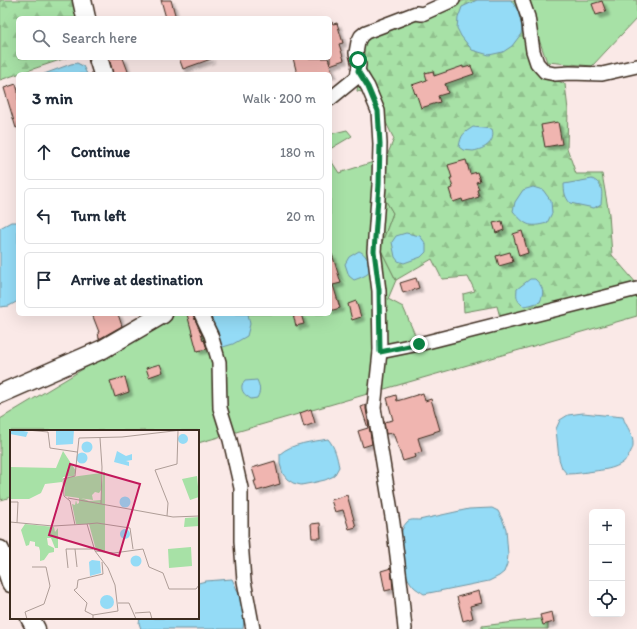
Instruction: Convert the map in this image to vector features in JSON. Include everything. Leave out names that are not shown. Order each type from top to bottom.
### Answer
[{"type":"street","points":[[82,0],[86,16]]},
{"type":"street","points":[[332,96],[357,77],[359,65],[356,53],[358,42],[366,32],[416,13],[422,14],[453,0]]},
{"type":"street","points":[[522,0],[528,17],[535,57],[537,63],[545,72],[555,74],[602,74],[637,66]]},
{"type":"street","points":[[99,60],[102,72]]},
{"type":"street","points":[[358,71],[368,87],[378,111],[380,144],[379,185],[374,251],[379,290],[380,352],[374,408],[393,523],[405,629]]},
{"type":"street","points":[[380,352],[419,344],[637,289]]},
{"type":"street","points":[[0,394],[103,349],[160,316]]},
{"type":"street","points":[[202,316],[211,335],[219,362],[220,408],[242,488],[241,541],[244,581],[253,629]]},
{"type":"street","points":[[0,550],[10,580]]},
{"type":"street","points":[[31,619],[36,629]]},
{"type":"green space","points":[[0,0],[78,0],[81,16],[16,16],[16,60],[60,60],[24,72],[16,72],[16,75],[0,80]]},
{"type":"green space","points":[[465,0],[519,0],[541,74],[565,84],[568,110],[567,148],[576,174],[602,174],[609,214],[612,255],[637,284],[500,317],[497,306],[464,312],[463,294],[475,291],[468,277],[442,279],[432,259],[396,280],[380,248],[393,213],[380,191],[386,158],[394,139],[372,94],[357,91],[363,48],[367,39],[414,19],[422,19]]},
{"type":"green space","points":[[525,0],[637,0],[637,18],[592,66],[547,62]]},
{"type":"green space","points":[[347,130],[352,136],[332,148],[332,134]]},
{"type":"green space","points":[[386,158],[380,191],[393,213],[380,248],[396,280],[388,299],[403,307],[419,344],[637,294],[637,316],[199,443],[199,430],[10,430],[10,497],[1,500],[0,419],[123,345],[165,316],[332,316],[332,162],[339,173]]},
{"type":"green space","points":[[548,618],[548,629],[482,629],[482,626]]},
{"type":"water","points":[[477,0],[511,0],[518,11],[522,27],[521,34],[512,46],[503,52],[489,55],[472,50],[461,36],[457,28],[458,18],[462,7]]},
{"type":"water","points":[[77,63],[83,66],[86,72],[49,72]]},
{"type":"water","points":[[473,127],[492,129],[493,134],[491,141],[482,149],[473,151],[463,150],[459,147],[461,139],[465,133]]},
{"type":"water","points":[[592,179],[599,183],[602,193],[601,204],[594,208],[570,203],[565,194],[564,184]]},
{"type":"water","points":[[533,187],[543,190],[551,201],[552,213],[547,223],[536,225],[528,224],[513,211],[515,202],[523,190]]},
{"type":"water","points":[[11,222],[16,222],[16,302],[9,306],[0,307],[0,228]]},
{"type":"water","points":[[406,233],[420,236],[426,244],[426,252],[421,257],[404,263],[398,261],[395,257],[392,242],[396,236]]},
{"type":"water","points":[[359,251],[368,260],[371,268],[368,273],[354,280],[349,276],[345,264],[349,257]]},
{"type":"water","points":[[530,279],[535,279],[540,284],[543,292],[540,302],[523,306],[517,299],[517,289]]},
{"type":"water","points":[[248,316],[250,324],[247,336],[233,344],[223,347],[216,345],[209,317]]},
{"type":"water","points":[[257,380],[260,391],[257,398],[251,399],[242,390],[242,385],[245,381]]},
{"type":"water","points":[[583,413],[623,417],[633,442],[633,448],[625,461],[621,464],[606,469],[567,474],[562,468],[559,459],[556,429],[560,420],[568,415]]},
{"type":"water","points":[[328,439],[334,449],[339,467],[334,476],[325,480],[301,485],[293,483],[287,479],[283,474],[280,464],[280,454],[296,445]]},
{"type":"water","points":[[492,508],[498,511],[506,529],[508,555],[504,572],[489,581],[424,594],[414,587],[408,579],[400,554],[402,530],[407,522],[469,509]]},
{"type":"water","points":[[232,579],[242,603],[244,616],[243,629],[141,629],[139,623],[140,619],[199,619],[199,583]]},
{"type":"building","points":[[161,0],[171,0],[175,16],[165,16]]},
{"type":"building","points":[[602,1],[606,12],[596,15],[592,4]]},
{"type":"building","points":[[332,22],[333,24],[337,23],[343,43],[339,44],[344,60],[330,65],[333,74],[332,72],[296,72],[294,60],[329,60],[330,64],[330,60],[332,60]]},
{"type":"building","points":[[110,60],[124,60],[128,72],[112,72]]},
{"type":"building","points":[[180,60],[208,60],[183,69]]},
{"type":"building","points":[[463,66],[463,68],[471,66],[474,74],[445,84],[448,93],[438,96],[440,102],[421,108],[412,85],[427,80],[425,73],[433,71],[434,76]]},
{"type":"building","points":[[16,84],[16,128],[4,88]]},
{"type":"building","points":[[558,122],[562,144],[545,147],[541,125]]},
{"type":"building","points":[[466,160],[470,174],[477,172],[480,181],[476,182],[479,189],[477,190],[479,197],[463,202],[462,199],[453,202],[449,189],[453,188],[450,178],[452,178],[448,165]]},
{"type":"building","points":[[502,221],[504,230],[496,233],[493,223]]},
{"type":"building","points":[[522,231],[528,253],[519,256],[513,234]]},
{"type":"building","points":[[510,252],[513,262],[499,266],[496,256]]},
{"type":"building","points":[[332,254],[341,283],[333,285],[340,308],[332,310]]},
{"type":"building","points":[[416,278],[419,288],[403,293],[400,283]]},
{"type":"building","points":[[356,301],[361,317],[352,320],[348,304]]},
{"type":"building","points":[[93,316],[119,316],[122,326],[99,339],[99,332]]},
{"type":"building","points":[[188,316],[194,316],[207,349],[197,351]]},
{"type":"building","points":[[294,316],[302,316],[304,324],[296,326]]},
{"type":"building","points":[[160,364],[163,372],[149,377],[146,368]]},
{"type":"building","points":[[125,377],[129,392],[115,397],[110,381]]},
{"type":"building","points":[[423,393],[425,401],[431,399],[440,430],[418,438],[422,452],[415,454],[416,457],[403,461],[393,433],[386,434],[384,422],[393,420],[387,398],[396,395],[397,401]]},
{"type":"building","points":[[366,405],[372,444],[363,447],[358,431],[368,428],[361,407]]},
{"type":"building","points":[[311,409],[315,423],[304,427],[300,413]]},
{"type":"building","points":[[275,461],[280,484],[257,491],[252,468]]},
{"type":"building","points":[[347,495],[356,527],[349,529],[343,510],[335,512],[331,500]]},
{"type":"building","points":[[320,523],[321,538],[312,538],[311,524]]},
{"type":"building","points":[[391,568],[393,589],[385,591],[381,571]]},
{"type":"building","points":[[479,591],[482,603],[470,606],[473,618],[463,621],[457,597]]},
{"type":"building","points":[[552,612],[554,622],[543,625],[540,615]]},
{"type":"route","points":[[358,60],[358,71],[368,87],[378,111],[380,144],[379,185],[374,251],[379,290],[380,352],[419,344]]}]
